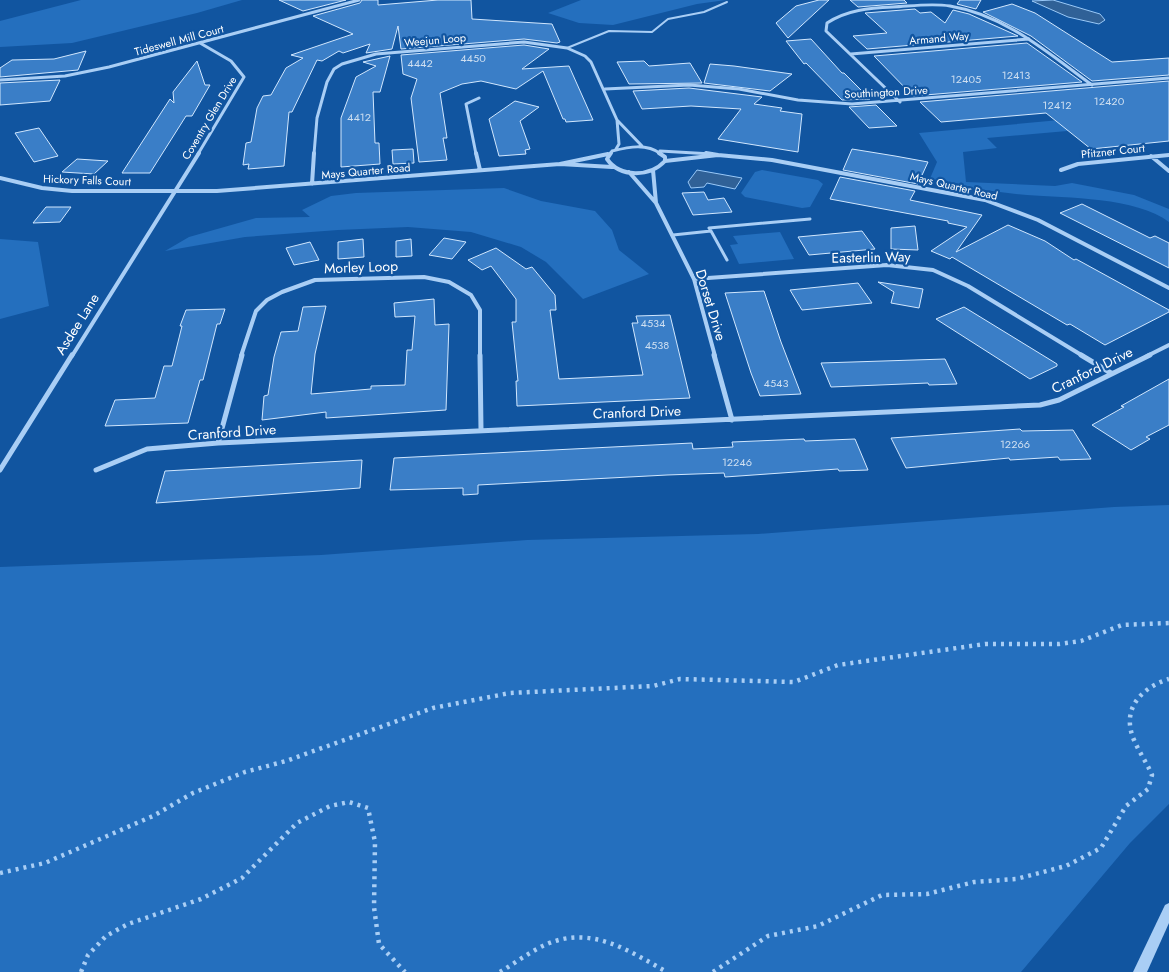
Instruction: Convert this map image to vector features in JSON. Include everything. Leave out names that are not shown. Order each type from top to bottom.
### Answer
[{"type":"street","name":"Tideswell Mill Court","points":[[0,80],[66,76],[109,67],[359,0]]},
{"type":"street","points":[[900,102],[826,31],[827,23],[847,12],[932,5],[962,8],[995,18],[1092,84]]},
{"type":"street","name":"Armand Way","points":[[851,54],[1028,39]]},
{"type":"street","name":"Weejun Loop","points":[[312,184],[317,118],[327,82],[334,69],[342,64],[376,54],[510,42],[540,43],[566,48],[586,56],[591,62],[605,89],[617,120],[642,146]]},
{"type":"street","name":"Coventry Glen Drive","points":[[174,190],[232,100],[244,77],[240,69],[225,57],[200,44]]},
{"type":"street","name":"Southington Drive","points":[[605,89],[688,85],[739,90],[825,103],[900,102],[1169,78]]},
{"type":"street","points":[[479,98],[466,104],[466,109],[480,170]]},
{"type":"street","name":"Weejun Loop","points":[[616,149],[619,144],[616,129],[617,120]]},
{"type":"street","name":"Mays Quarter Road","points":[[174,190],[217,191],[560,164],[608,154],[616,149],[642,146],[658,151],[702,152],[772,160],[925,187],[985,200],[1038,220],[1169,288]]},
{"type":"street","points":[[653,170],[665,161],[662,154],[658,151]]},
{"type":"street","points":[[608,154],[608,163],[613,167]]},
{"type":"street","name":"Mays Quarter Road","points":[[665,161],[718,155]]},
{"type":"street","name":"Pfitzner Court","points":[[1061,170],[1078,164],[1169,155]]},
{"type":"street","points":[[1151,156],[1169,170]]},
{"type":"street","name":"Mays Quarter Road","points":[[560,164],[613,167],[629,172],[653,170]]},
{"type":"street","name":"Dorset Drive","points":[[653,170],[652,177],[656,203]]},
{"type":"street","name":"Dorset Drive","points":[[629,172],[656,203],[694,279],[732,420]]},
{"type":"street","name":"Hickory Falls Court","points":[[0,178],[42,188],[72,191],[174,190]]},
{"type":"street","name":"Asdee Lane","points":[[0,470],[174,190]]},
{"type":"street","name":"Easterlin Way","points":[[694,279],[887,265],[925,268],[951,276],[1111,373]]},
{"type":"street","name":"Morley Loop","points":[[218,443],[243,350],[256,311],[267,300],[282,292],[315,280],[424,277],[449,282],[471,295],[480,310],[481,430]]},
{"type":"street","name":"Cranford Drive","points":[[96,470],[147,449],[218,443],[1040,405],[1059,400],[1169,345]]},
{"type":"street","points":[[1140,972],[1169,909]]},
{"type":"lane","points":[[566,48],[609,31],[652,32],[658,23],[673,16],[702,13],[727,2]]},
{"type":"lane","points":[[727,260],[708,228],[810,219]]},
{"type":"lane","points":[[673,235],[711,232]]},
{"type":"path","points":[[0,873],[45,863],[153,816],[193,793],[245,772],[286,761],[433,708],[510,693],[654,686],[680,679],[770,683],[794,682],[838,665],[985,644],[1059,644],[1081,641],[1122,625],[1169,623]]},
{"type":"path","points":[[713,972],[768,936],[818,926],[882,895],[927,894],[974,882],[1016,878],[1066,866],[1101,848],[1126,806],[1148,789],[1152,775],[1132,737],[1129,719],[1135,697],[1156,682],[1169,679]]},
{"type":"path","points":[[81,972],[88,955],[106,936],[128,924],[201,899],[242,878],[297,823],[330,806],[349,802],[368,808],[375,842],[374,907],[379,944],[405,972]]},
{"type":"path","points":[[500,972],[547,944],[575,937],[615,943],[667,972]]},
{"type":"shaded area","points":[[81,0],[242,0],[197,13],[72,43],[0,47],[0,21]]},
{"type":"shaded area","points":[[581,0],[726,0],[697,4],[613,25],[579,23],[548,13]]},
{"type":"shaded area","points":[[1053,0],[1100,14],[1105,20],[1099,24],[1068,17],[1032,1]]},
{"type":"shaded area","points":[[1169,110],[1169,122],[987,138],[997,148],[963,152],[966,182],[1055,186],[1072,183],[1134,195],[1169,209],[1169,222],[1155,214],[1120,203],[1081,198],[1027,195],[929,181],[937,162],[919,133]]},
{"type":"shaded area","points":[[697,170],[742,178],[735,189],[707,183],[704,187],[691,188],[688,182]]},
{"type":"shaded area","points":[[762,170],[818,180],[823,184],[810,207],[802,208],[745,197],[741,193],[755,172]]},
{"type":"shaded area","points":[[504,188],[541,201],[595,211],[612,230],[619,250],[649,274],[583,299],[546,262],[521,247],[471,232],[408,227],[245,237],[165,251],[189,237],[256,218],[310,217],[302,210],[331,196],[356,193]]},
{"type":"shaded area","points":[[780,232],[794,259],[739,264],[730,245],[738,244],[733,236]]},
{"type":"shaded area","points":[[0,239],[38,242],[49,306],[0,319]]},
{"type":"shaded area","points":[[1169,505],[1169,804],[1130,843],[1021,972],[0,972],[0,567],[321,555],[527,540],[758,534],[1114,507]]},
{"type":"building","points":[[279,0],[346,0],[303,11]]},
{"type":"building","points":[[362,0],[378,0],[378,5],[438,0],[471,0],[472,19],[552,24],[560,42],[524,39],[401,49],[398,26],[392,49],[366,53],[370,44],[343,53],[339,51],[322,61],[317,60],[292,112],[289,112],[284,166],[248,169],[249,164],[243,165],[246,143],[251,142],[257,108],[263,96],[271,95],[286,68],[303,58],[291,55],[353,34],[313,16],[360,3]]},
{"type":"building","points":[[819,0],[829,0],[788,38],[776,23],[796,6]]},
{"type":"building","points":[[850,0],[904,0],[907,3],[858,7]]},
{"type":"building","points":[[960,0],[981,0],[976,9],[957,4]]},
{"type":"building","points":[[1012,4],[1035,13],[1112,62],[1169,58],[1169,75],[1092,81],[1031,36],[983,12]]},
{"type":"building","points":[[915,9],[920,13],[931,12],[945,23],[953,10],[969,14],[1018,36],[867,49],[853,36],[887,33],[865,13]]},
{"type":"building","points":[[811,39],[842,73],[870,99],[842,100],[806,63],[804,64],[786,41]]},
{"type":"building","points":[[1027,43],[1082,82],[913,96],[874,56]]},
{"type":"building","points":[[524,45],[549,49],[522,69],[569,66],[593,120],[566,122],[563,119],[543,71],[516,89],[481,81],[462,84],[440,93],[447,138],[443,138],[447,160],[419,162],[411,98],[417,79],[403,74],[401,55]]},
{"type":"building","points":[[86,51],[78,70],[0,77],[0,68],[12,60],[54,59]]},
{"type":"building","points":[[390,56],[380,92],[373,92],[375,143],[379,143],[380,164],[341,167],[341,118],[356,77],[376,66],[363,62]]},
{"type":"building","points":[[197,61],[205,85],[210,85],[192,116],[186,116],[150,173],[122,173],[170,99],[174,103],[173,92]]},
{"type":"building","points":[[644,61],[649,66],[690,63],[702,83],[629,84],[617,62]]},
{"type":"building","points":[[710,64],[792,74],[770,91],[704,83]]},
{"type":"building","points":[[60,80],[50,101],[0,105],[0,83]]},
{"type":"building","points":[[1169,81],[1169,141],[1091,149],[1046,113],[941,122],[920,102]]},
{"type":"building","points":[[689,88],[762,97],[754,104],[782,108],[780,111],[802,114],[798,152],[718,139],[741,109],[691,106],[642,109],[633,91]]},
{"type":"building","points":[[515,101],[539,107],[520,121],[530,149],[525,150],[526,154],[499,156],[489,119]]},
{"type":"building","points":[[876,105],[897,126],[869,128],[849,107]]},
{"type":"building","points":[[39,128],[58,156],[34,162],[15,133]]},
{"type":"building","points":[[413,149],[414,163],[393,164],[392,150]]},
{"type":"building","points":[[852,149],[928,162],[918,184],[843,170]]},
{"type":"building","points":[[77,159],[108,161],[94,174],[62,172]]},
{"type":"building","points":[[840,177],[915,191],[910,200],[982,215],[956,252],[1008,225],[1045,241],[1074,260],[1076,259],[1169,310],[1169,312],[1105,345],[1070,324],[1067,325],[952,257],[950,259],[931,251],[967,227],[948,223],[948,221],[830,199]]},
{"type":"building","points":[[704,192],[708,200],[724,198],[732,212],[693,215],[682,193]]},
{"type":"building","points":[[1082,204],[1150,238],[1155,236],[1169,243],[1169,268],[1060,213]]},
{"type":"building","points":[[46,207],[71,207],[60,222],[33,223]]},
{"type":"building","points":[[915,226],[918,250],[891,249],[891,228]]},
{"type":"building","points":[[862,231],[875,249],[809,255],[798,237]]},
{"type":"building","points":[[444,238],[466,242],[452,259],[429,255]]},
{"type":"building","points":[[363,239],[364,257],[338,259],[338,242]]},
{"type":"building","points":[[411,239],[412,256],[396,257],[396,241]]},
{"type":"building","points":[[310,242],[319,260],[294,265],[286,248]]},
{"type":"building","points":[[496,248],[526,269],[532,267],[555,295],[556,310],[550,310],[559,379],[643,375],[632,323],[638,323],[636,316],[670,315],[690,398],[517,406],[516,381],[518,381],[512,322],[516,322],[516,299],[491,266],[482,270],[468,260]]},
{"type":"building","points":[[878,282],[923,289],[919,308],[891,303],[894,292]]},
{"type":"building","points":[[858,283],[872,303],[802,310],[790,290]]},
{"type":"building","points":[[764,291],[801,394],[760,396],[751,373],[725,293]]},
{"type":"building","points":[[434,299],[435,325],[449,324],[446,410],[326,418],[326,412],[262,420],[264,396],[268,395],[274,357],[281,332],[298,331],[303,307],[326,306],[315,354],[311,394],[371,389],[371,386],[405,385],[407,350],[412,350],[415,316],[395,317],[394,303]]},
{"type":"building","points":[[964,307],[1057,364],[1057,366],[1030,379],[936,319]]},
{"type":"building","points":[[225,309],[220,324],[217,324],[203,380],[200,380],[188,423],[105,426],[115,400],[155,398],[164,366],[172,366],[182,326],[180,326],[186,310]]},
{"type":"building","points":[[945,359],[957,384],[929,385],[928,383],[831,387],[821,363]]},
{"type":"building","points":[[1169,379],[1169,425],[1146,437],[1150,439],[1131,450],[1092,425],[1124,407],[1121,406]]},
{"type":"building","points":[[1020,429],[1022,431],[1073,430],[1091,459],[1060,460],[1058,457],[1010,460],[1009,458],[906,468],[891,438]]},
{"type":"building","points":[[804,439],[805,441],[855,439],[868,470],[839,471],[838,469],[725,477],[724,473],[667,475],[478,485],[478,494],[463,495],[463,488],[390,490],[394,458],[692,443],[693,449],[733,447],[732,442]]},
{"type":"building","points":[[362,460],[360,488],[156,503],[165,471]]}]
